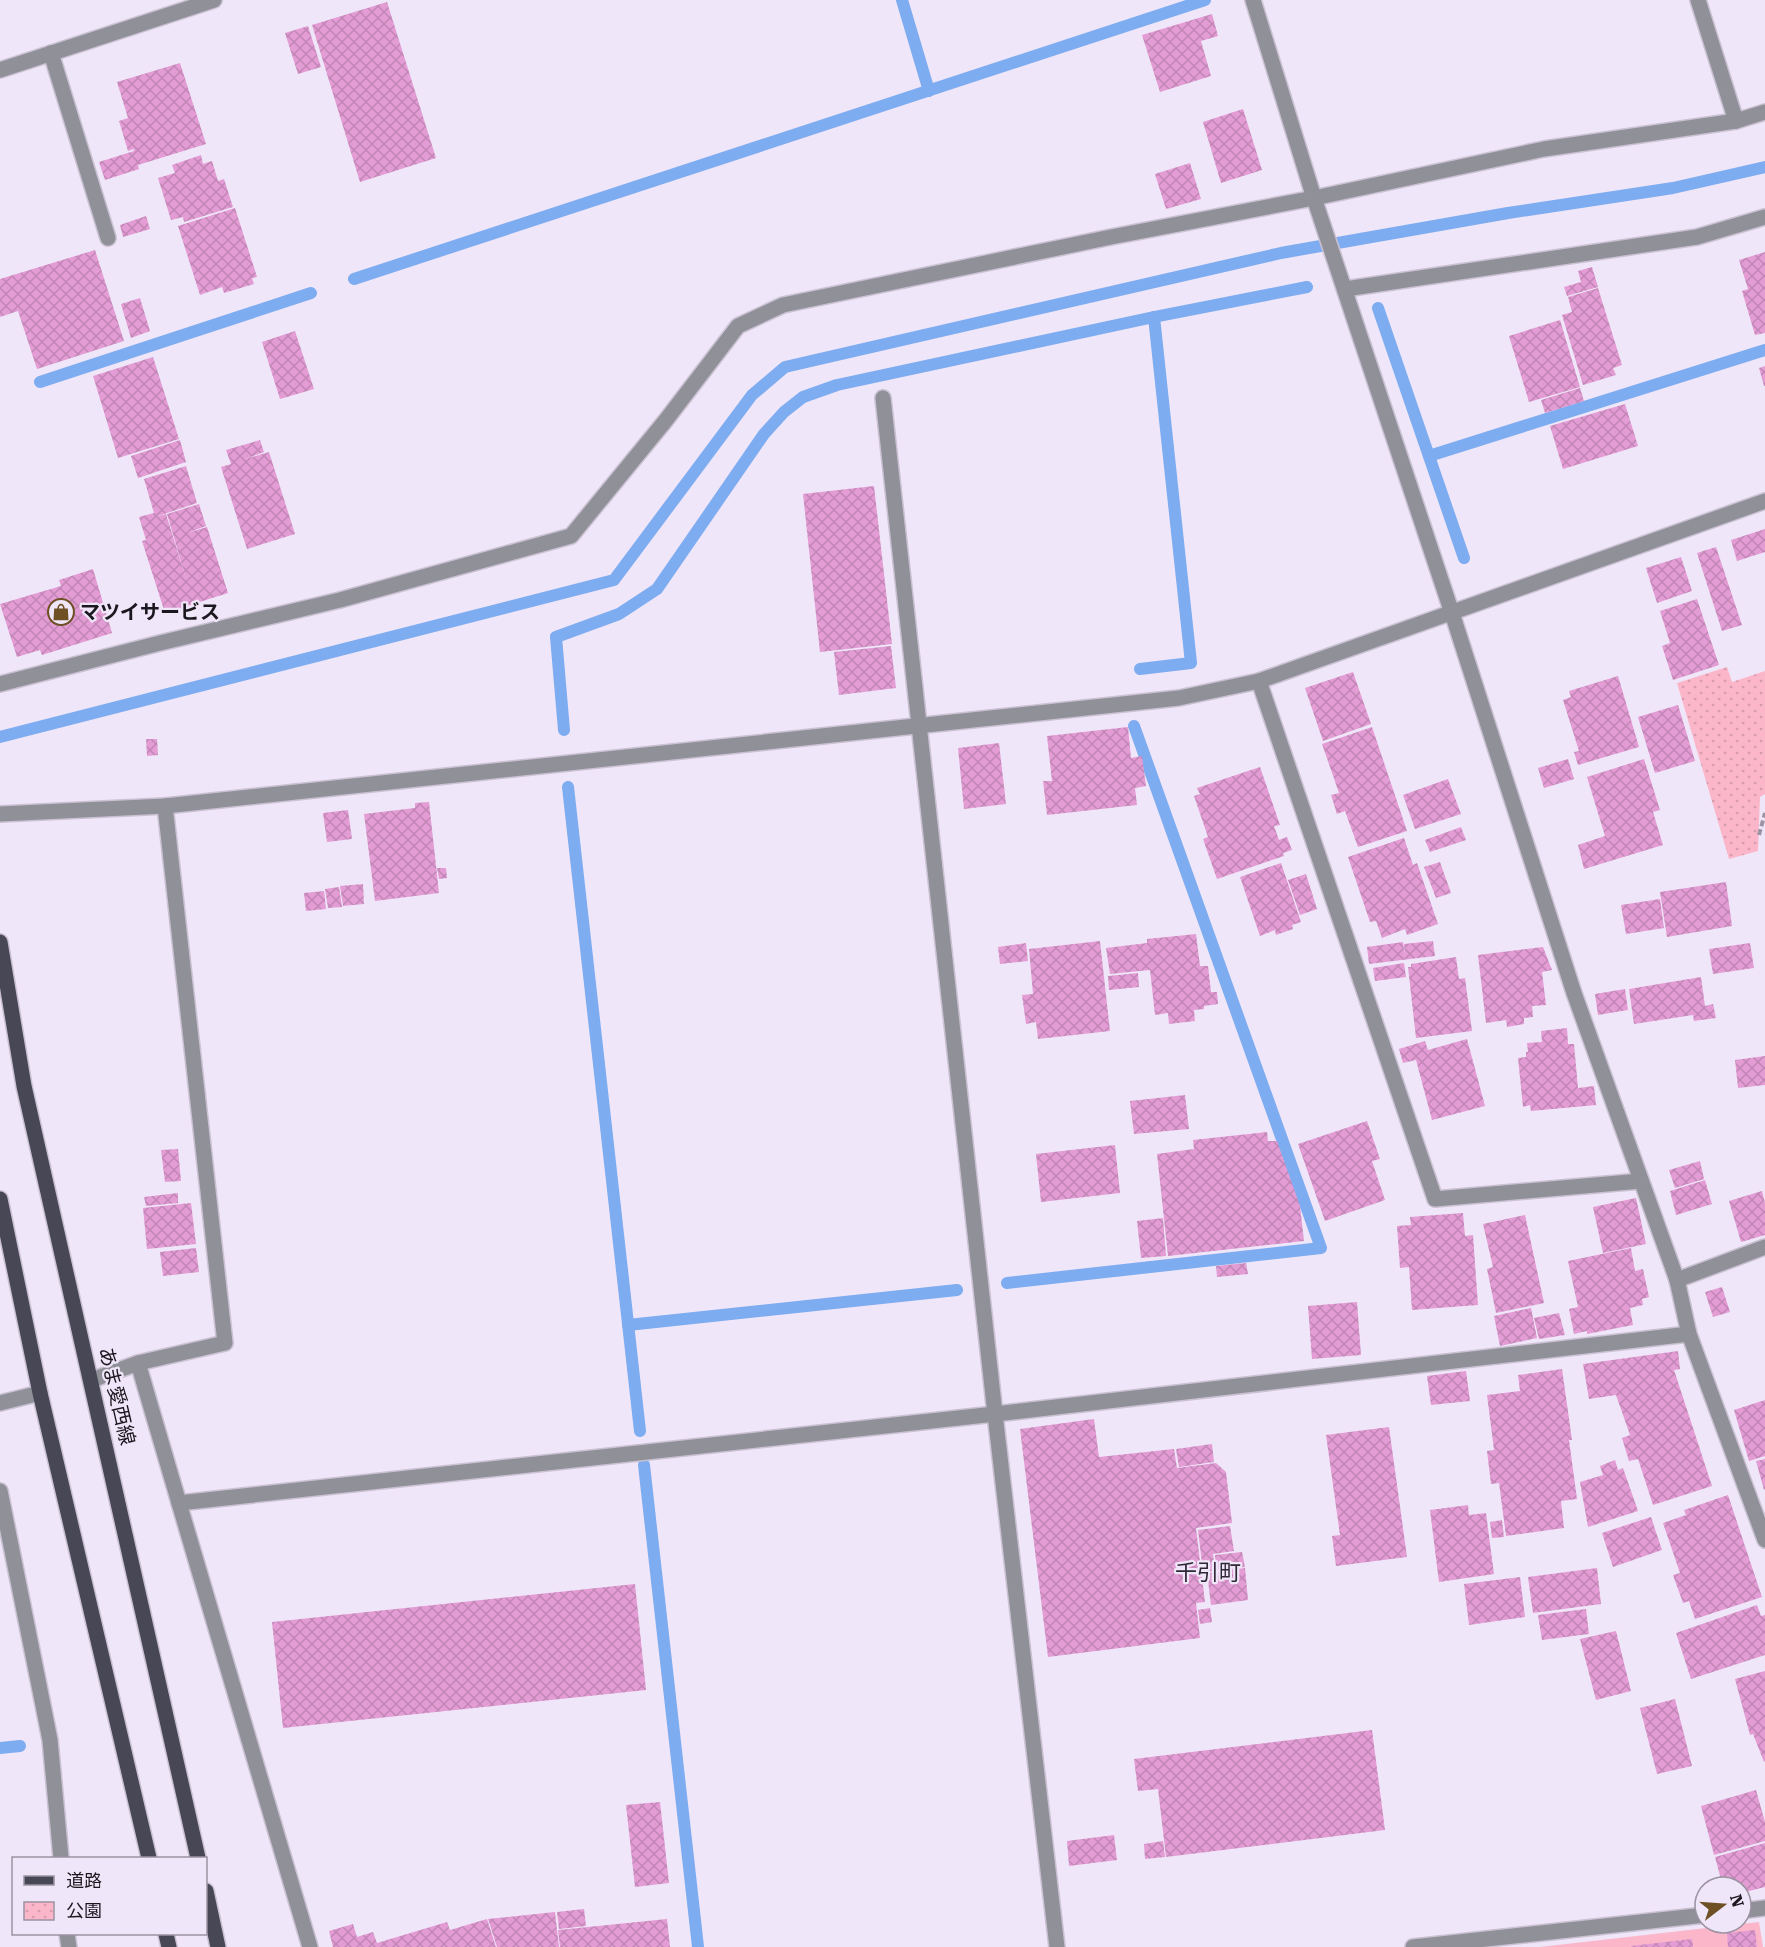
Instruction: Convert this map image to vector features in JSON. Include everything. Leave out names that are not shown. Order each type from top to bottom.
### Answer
[{"type":"main road","name":"あま愛西線","points":[[0,942],[24,1086],[198,1857]]},
{"type":"main road","points":[[0,1198],[40,1393],[149,1857]]},
{"type":"main road","points":[[207,1896],[218,1947]]},
{"type":"street","points":[[0,70],[214,0]]},
{"type":"street","points":[[1252,0],[1314,198],[1452,613],[1574,993],[1677,1280],[1689,1334],[1765,1540]]},
{"type":"street","points":[[1698,0],[1736,121]]},
{"type":"street","points":[[51,53],[108,238]]},
{"type":"street","points":[[0,684],[340,600],[571,536],[666,420],[738,326],[783,305],[1111,237],[1314,198],[1544,149],[1736,121],[1765,112]]},
{"type":"street","points":[[1345,289],[1697,237],[1765,217]]},
{"type":"street","points":[[883,398],[995,1414],[1057,1947]]},
{"type":"street","points":[[0,813],[165,806],[1179,698],[1259,681],[1765,501]]},
{"type":"street","points":[[1259,681],[1435,1199],[1641,1180]]},
{"type":"street","points":[[92,1380],[138,1363],[225,1343],[165,806]]},
{"type":"street","points":[[1677,1280],[1765,1247]]},
{"type":"street","points":[[179,1503],[995,1414],[1689,1334]]},
{"type":"street","points":[[138,1363],[310,1947]]},
{"type":"street","points":[[0,1403],[40,1393]]},
{"type":"street","points":[[0,1491],[50,1740],[61,1857]]},
{"type":"street","points":[[1413,1947],[1693,1916]]},
{"type":"path","points":[[1759,835],[1765,813]]},
{"type":"green space","points":[[1727,667],[1732,682],[1765,671],[1765,794],[1760,797],[1758,851],[1729,859],[1677,683]]},
{"type":"green space","points":[[1759,1922],[1763,1947],[1540,1947],[1693,1930],[1693,1935],[1753,1935],[1753,1923]]},
{"type":"building","points":[[387,2],[436,158],[360,182],[312,25]]},
{"type":"building","points":[[1212,14],[1218,36],[1201,41],[1211,76],[1160,92],[1142,35]]},
{"type":"building","points":[[308,26],[321,67],[298,74],[285,33]]},
{"type":"building","points":[[180,63],[206,144],[138,165],[139,169],[105,180],[99,162],[134,151],[134,149],[128,151],[119,121],[128,118],[117,82]]},
{"type":"building","points":[[1243,109],[1262,170],[1221,183],[1203,122]]},
{"type":"building","points":[[201,155],[203,164],[212,161],[218,181],[224,179],[233,207],[184,222],[183,217],[171,220],[158,178],[175,173],[172,165]]},
{"type":"building","points":[[1190,163],[1201,199],[1166,209],[1155,174]]},
{"type":"building","points":[[235,208],[257,277],[252,278],[254,284],[224,293],[222,287],[200,295],[178,226]]},
{"type":"building","points":[[146,216],[150,229],[123,237],[120,225]]},
{"type":"building","points":[[95,250],[124,341],[37,369],[18,311],[0,317],[0,279]]},
{"type":"building","points":[[1765,252],[1765,333],[1755,335],[1742,291],[1748,289],[1739,260]]},
{"type":"building","points":[[1592,267],[1598,287],[1567,296],[1564,287],[1581,282],[1578,271]]},
{"type":"building","points":[[1598,288],[1622,365],[1613,368],[1616,375],[1583,385],[1562,315],[1572,312],[1568,297]]},
{"type":"building","points":[[140,298],[150,331],[131,338],[121,304]]},
{"type":"building","points":[[1560,320],[1580,387],[1529,402],[1509,336]]},
{"type":"building","points":[[295,331],[314,389],[280,399],[262,342]]},
{"type":"building","points":[[153,357],[179,439],[118,458],[93,376]]},
{"type":"building","points":[[1765,366],[1765,386],[1764,386],[1759,368]]},
{"type":"building","points":[[1580,388],[1584,401],[1545,413],[1541,400]]},
{"type":"building","points":[[1625,404],[1638,446],[1563,469],[1550,426]]},
{"type":"building","points":[[180,440],[186,462],[138,478],[131,456]]},
{"type":"building","points":[[260,440],[264,452],[245,459],[269,452],[295,534],[247,549],[221,467],[231,464],[226,450]]},
{"type":"building","points":[[186,466],[197,503],[155,517],[166,514],[187,582],[167,514],[199,504],[206,526],[187,533],[207,527],[228,593],[165,613],[142,541],[146,540],[139,517],[154,513],[144,479]]},
{"type":"building","points":[[874,486],[892,644],[820,652],[803,494]]},
{"type":"building","points":[[1765,529],[1765,552],[1737,561],[1731,540]]},
{"type":"building","points":[[1716,547],[1742,625],[1722,631],[1697,553]]},
{"type":"building","points":[[1681,557],[1692,591],[1657,603],[1646,568]]},
{"type":"building","points":[[93,569],[112,633],[42,655],[40,650],[17,657],[0,604],[61,586],[59,580]]},
{"type":"building","points":[[1697,599],[1719,665],[1673,680],[1662,646],[1670,643],[1660,611]]},
{"type":"building","points":[[891,646],[896,688],[839,695],[834,652]]},
{"type":"building","points":[[1353,672],[1371,724],[1323,741],[1305,688]]},
{"type":"building","points":[[1618,676],[1639,747],[1578,765],[1574,752],[1579,751],[1563,700],[1571,697],[1569,691]]},
{"type":"building","points":[[1678,705],[1695,761],[1655,773],[1638,717]]},
{"type":"building","points":[[1128,727],[1131,758],[1142,756],[1146,786],[1135,788],[1137,805],[1047,815],[1043,781],[1052,781],[1047,736]]},
{"type":"building","points":[[1372,727],[1407,831],[1358,847],[1345,811],[1337,814],[1331,795],[1339,793],[1322,744]]},
{"type":"building","points":[[146,739],[157,739],[158,755],[147,756]]},
{"type":"building","points":[[999,743],[1006,804],[964,809],[958,748]]},
{"type":"building","points":[[1568,759],[1574,779],[1544,788],[1538,768]]},
{"type":"building","points":[[1644,759],[1660,810],[1653,812],[1663,845],[1584,869],[1578,845],[1605,836],[1587,777]]},
{"type":"building","points":[[1260,767],[1280,825],[1274,826],[1279,840],[1287,837],[1292,850],[1283,853],[1284,856],[1217,879],[1203,839],[1208,837],[1194,796],[1200,794],[1197,788]]},
{"type":"building","points":[[1448,779],[1461,814],[1415,829],[1403,795]]},
{"type":"building","points":[[429,802],[439,893],[375,901],[364,814],[415,808],[415,803]]},
{"type":"building","points":[[348,810],[352,839],[327,842],[323,813]]},
{"type":"building","points":[[1461,827],[1466,840],[1430,852],[1425,840]]},
{"type":"building","points":[[1404,838],[1413,865],[1417,863],[1438,924],[1407,935],[1405,929],[1382,938],[1376,921],[1370,922],[1348,857]]},
{"type":"building","points":[[1440,862],[1451,893],[1436,898],[1424,867]]},
{"type":"building","points":[[1281,863],[1301,922],[1292,925],[1293,929],[1276,935],[1275,930],[1260,936],[1240,877]]},
{"type":"building","points":[[437,868],[446,868],[447,878],[439,879]]},
{"type":"building","points":[[1306,874],[1317,909],[1300,915],[1288,880]]},
{"type":"building","points":[[1726,882],[1732,926],[1667,937],[1660,892]]},
{"type":"building","points":[[363,884],[364,904],[343,906],[340,886]]},
{"type":"building","points":[[339,887],[342,907],[328,908],[325,889]]},
{"type":"building","points":[[324,891],[326,909],[306,911],[304,893]]},
{"type":"building","points":[[1660,899],[1664,928],[1626,934],[1621,905]]},
{"type":"building","points":[[1196,934],[1200,966],[1208,966],[1211,992],[1217,992],[1218,1004],[1194,1010],[1195,1021],[1169,1024],[1168,1013],[1155,1015],[1150,970],[1110,974],[1106,948],[1147,943],[1147,939]]},
{"type":"building","points":[[1100,941],[1110,1031],[1038,1039],[1036,1022],[1026,1024],[1022,995],[1033,994],[1029,949]]},
{"type":"building","points":[[1433,941],[1435,956],[1369,964],[1367,947],[1403,942],[1405,956],[1404,944]]},
{"type":"building","points":[[1026,943],[1028,961],[1000,964],[998,947]]},
{"type":"building","points":[[1750,943],[1754,968],[1713,974],[1709,949]]},
{"type":"building","points":[[1543,947],[1552,970],[1542,972],[1546,1005],[1532,1006],[1533,1017],[1524,1018],[1524,1024],[1507,1027],[1506,1020],[1486,1023],[1478,955]]},
{"type":"building","points":[[1456,957],[1459,979],[1465,978],[1472,1031],[1416,1038],[1408,967],[1411,967],[1411,964]]},
{"type":"building","points":[[1404,963],[1406,977],[1375,981],[1373,968]]},
{"type":"building","points":[[1138,973],[1139,987],[1109,990],[1108,976]]},
{"type":"building","points":[[1701,977],[1705,1006],[1713,1004],[1716,1018],[1694,1021],[1693,1015],[1634,1024],[1629,989]]},
{"type":"building","points":[[1625,989],[1628,1010],[1598,1015],[1595,994]]},
{"type":"building","points":[[1567,1028],[1568,1044],[1574,1044],[1578,1088],[1594,1086],[1596,1105],[1531,1111],[1530,1105],[1523,1107],[1518,1058],[1526,1057],[1527,1043],[1542,1042],[1541,1031]]},
{"type":"building","points":[[1467,1039],[1485,1106],[1432,1120],[1416,1060],[1403,1063],[1399,1049],[1425,1041],[1428,1050]]},
{"type":"building","points":[[1765,1056],[1765,1085],[1738,1088],[1735,1060]]},
{"type":"building","points":[[1185,1095],[1189,1129],[1134,1134],[1130,1101]]},
{"type":"building","points":[[1367,1121],[1380,1159],[1372,1161],[1385,1200],[1325,1221],[1298,1144]]},
{"type":"building","points":[[1267,1132],[1268,1141],[1277,1141],[1300,1206],[1304,1241],[1168,1256],[1157,1154],[1194,1149],[1193,1140]]},
{"type":"building","points":[[1115,1145],[1120,1193],[1041,1202],[1036,1154]]},
{"type":"building","points":[[178,1149],[181,1181],[165,1182],[161,1150]]},
{"type":"building","points":[[1700,1161],[1704,1179],[1675,1188],[1669,1170]]},
{"type":"building","points":[[1705,1180],[1712,1204],[1676,1215],[1670,1191]]},
{"type":"building","points":[[1762,1191],[1765,1203],[1765,1235],[1741,1242],[1729,1201]]},
{"type":"building","points":[[178,1193],[178,1203],[146,1206],[144,1197]]},
{"type":"building","points":[[1636,1198],[1646,1244],[1603,1253],[1593,1207]]},
{"type":"building","points":[[191,1203],[196,1244],[147,1249],[143,1208]]},
{"type":"building","points":[[1463,1213],[1465,1236],[1473,1235],[1478,1305],[1412,1310],[1409,1267],[1400,1268],[1397,1226],[1411,1225],[1410,1217]]},
{"type":"building","points":[[1525,1215],[1544,1303],[1496,1313],[1487,1269],[1493,1267],[1483,1224]]},
{"type":"building","points":[[1163,1218],[1166,1256],[1141,1258],[1137,1221]]},
{"type":"building","points":[[196,1248],[199,1272],[163,1276],[160,1252]]},
{"type":"building","points":[[1631,1248],[1635,1271],[1643,1269],[1649,1297],[1642,1299],[1643,1305],[1630,1308],[1633,1325],[1587,1334],[1587,1331],[1574,1334],[1569,1309],[1578,1307],[1568,1261]]},
{"type":"building","points":[[1246,1263],[1248,1274],[1217,1277],[1216,1266]]},
{"type":"building","points":[[1722,1287],[1730,1312],[1713,1317],[1705,1292]]},
{"type":"building","points":[[1357,1302],[1361,1355],[1312,1359],[1308,1306]]},
{"type":"building","points":[[1531,1308],[1537,1338],[1500,1346],[1494,1316]]},
{"type":"building","points":[[1559,1313],[1565,1335],[1539,1339],[1534,1318]]},
{"type":"building","points":[[1678,1351],[1680,1369],[1674,1370],[1712,1486],[1653,1505],[1638,1459],[1629,1461],[1622,1438],[1630,1435],[1616,1395],[1589,1399],[1583,1364]]},
{"type":"building","points":[[1562,1369],[1577,1499],[1561,1501],[1564,1528],[1506,1536],[1499,1483],[1491,1484],[1487,1451],[1494,1450],[1487,1395],[1520,1391],[1518,1375]]},
{"type":"building","points":[[1466,1371],[1470,1401],[1431,1405],[1427,1376]]},
{"type":"building","points":[[1765,1400],[1765,1456],[1749,1461],[1734,1410]]},
{"type":"building","points":[[1094,1419],[1099,1457],[1174,1449],[1177,1468],[1216,1463],[1226,1472],[1232,1523],[1196,1528],[1205,1602],[1196,1603],[1200,1638],[1048,1657],[1020,1429]]},
{"type":"building","points":[[1389,1427],[1407,1557],[1336,1566],[1332,1536],[1340,1535],[1326,1435]]},
{"type":"building","points":[[1212,1444],[1214,1462],[1179,1467],[1176,1449]]},
{"type":"building","points":[[1765,1459],[1765,1489],[1764,1490],[1756,1461]]},
{"type":"building","points":[[1615,1460],[1618,1470],[1623,1468],[1638,1511],[1588,1527],[1580,1482],[1603,1475],[1600,1466]]},
{"type":"building","points":[[1728,1495],[1762,1597],[1695,1619],[1689,1601],[1683,1603],[1673,1575],[1680,1573],[1663,1523],[1686,1515],[1684,1510]]},
{"type":"building","points":[[1468,1505],[1469,1515],[1486,1513],[1494,1574],[1439,1582],[1430,1510]]},
{"type":"building","points":[[1651,1517],[1662,1550],[1613,1567],[1602,1533]]},
{"type":"building","points":[[1502,1520],[1504,1537],[1492,1538],[1490,1522]]},
{"type":"building","points":[[1230,1526],[1234,1551],[1213,1554],[1215,1571],[1203,1572],[1198,1530]]},
{"type":"building","points":[[1242,1552],[1245,1567],[1216,1570],[1215,1555]]},
{"type":"building","points":[[1245,1568],[1248,1600],[1211,1605],[1207,1573]]},
{"type":"building","points":[[1597,1568],[1601,1604],[1533,1613],[1528,1577]]},
{"type":"building","points":[[1520,1577],[1525,1617],[1469,1625],[1464,1584]]},
{"type":"building","points":[[635,1584],[646,1690],[283,1728],[272,1622]]},
{"type":"building","points":[[1757,1605],[1761,1616],[1765,1615],[1765,1655],[1691,1679],[1676,1633]]},
{"type":"building","points":[[1210,1608],[1212,1622],[1200,1624],[1198,1610]]},
{"type":"building","points":[[1586,1609],[1589,1634],[1542,1640],[1538,1615]]},
{"type":"building","points":[[1616,1631],[1631,1691],[1596,1700],[1580,1639]]},
{"type":"building","points":[[1765,1671],[1764,1762],[1753,1734],[1750,1735],[1735,1679]]},
{"type":"building","points":[[1675,1699],[1692,1766],[1657,1774],[1640,1708]]},
{"type":"building","points":[[1372,1730],[1385,1830],[1166,1857],[1158,1789],[1138,1791],[1134,1759]]},
{"type":"building","points":[[1756,1790],[1765,1822],[1765,1841],[1714,1855],[1701,1806]]},
{"type":"building","points":[[660,1802],[669,1883],[635,1887],[626,1805]]},
{"type":"building","points":[[1114,1835],[1117,1860],[1069,1866],[1067,1841]]},
{"type":"building","points":[[1163,1841],[1165,1857],[1145,1859],[1144,1844]]},
{"type":"building","points":[[1765,1843],[1765,1887],[1753,1890],[1753,1875],[1720,1875],[1715,1857]]},
{"type":"building","points":[[584,1909],[586,1926],[559,1929],[557,1912]]},
{"type":"building","points":[[555,1912],[559,1947],[497,1947],[488,1919]]},
{"type":"building","points":[[487,1919],[496,1947],[333,1947],[329,1931],[353,1924],[357,1937],[373,1932],[377,1943],[447,1922],[450,1930]]},
{"type":"building","points":[[667,1919],[670,1947],[560,1947],[558,1930]]},
{"type":"building","points":[[1755,1930],[1757,1947],[1728,1947],[1727,1935],[1753,1935]]},
{"type":"building","points":[[1692,1939],[1693,1947],[1631,1946]]},
{"type":"waterway","points":[[902,0],[929,91]]},
{"type":"waterway","points":[[354,279],[1205,0]]},
{"type":"waterway","points":[[0,737],[614,580],[752,395],[785,367],[1281,253],[1508,213],[1673,188],[1765,167]]},
{"type":"waterway","points":[[564,730],[556,637],[619,614],[657,589],[764,434],[784,412],[803,397],[837,385],[1154,317],[1307,287]]},
{"type":"waterway","points":[[40,382],[311,293]]},
{"type":"waterway","points":[[1378,308],[1464,558]]},
{"type":"waterway","points":[[1140,669],[1191,663],[1154,317]]},
{"type":"waterway","points":[[1429,456],[1765,350]]},
{"type":"waterway","points":[[1007,1283],[1321,1248],[1134,726]]},
{"type":"waterway","points":[[568,787],[640,1431]]},
{"type":"waterway","points":[[628,1325],[957,1290]]},
{"type":"waterway","points":[[644,1465],[698,1947]]},
{"type":"waterway","points":[[0,1748],[20,1746]]},
{"type":"place","name":"マツイサービス","points":[[61,612]]},
{"type":"district","name":"千引町","points":[[1208,1572]]}]
